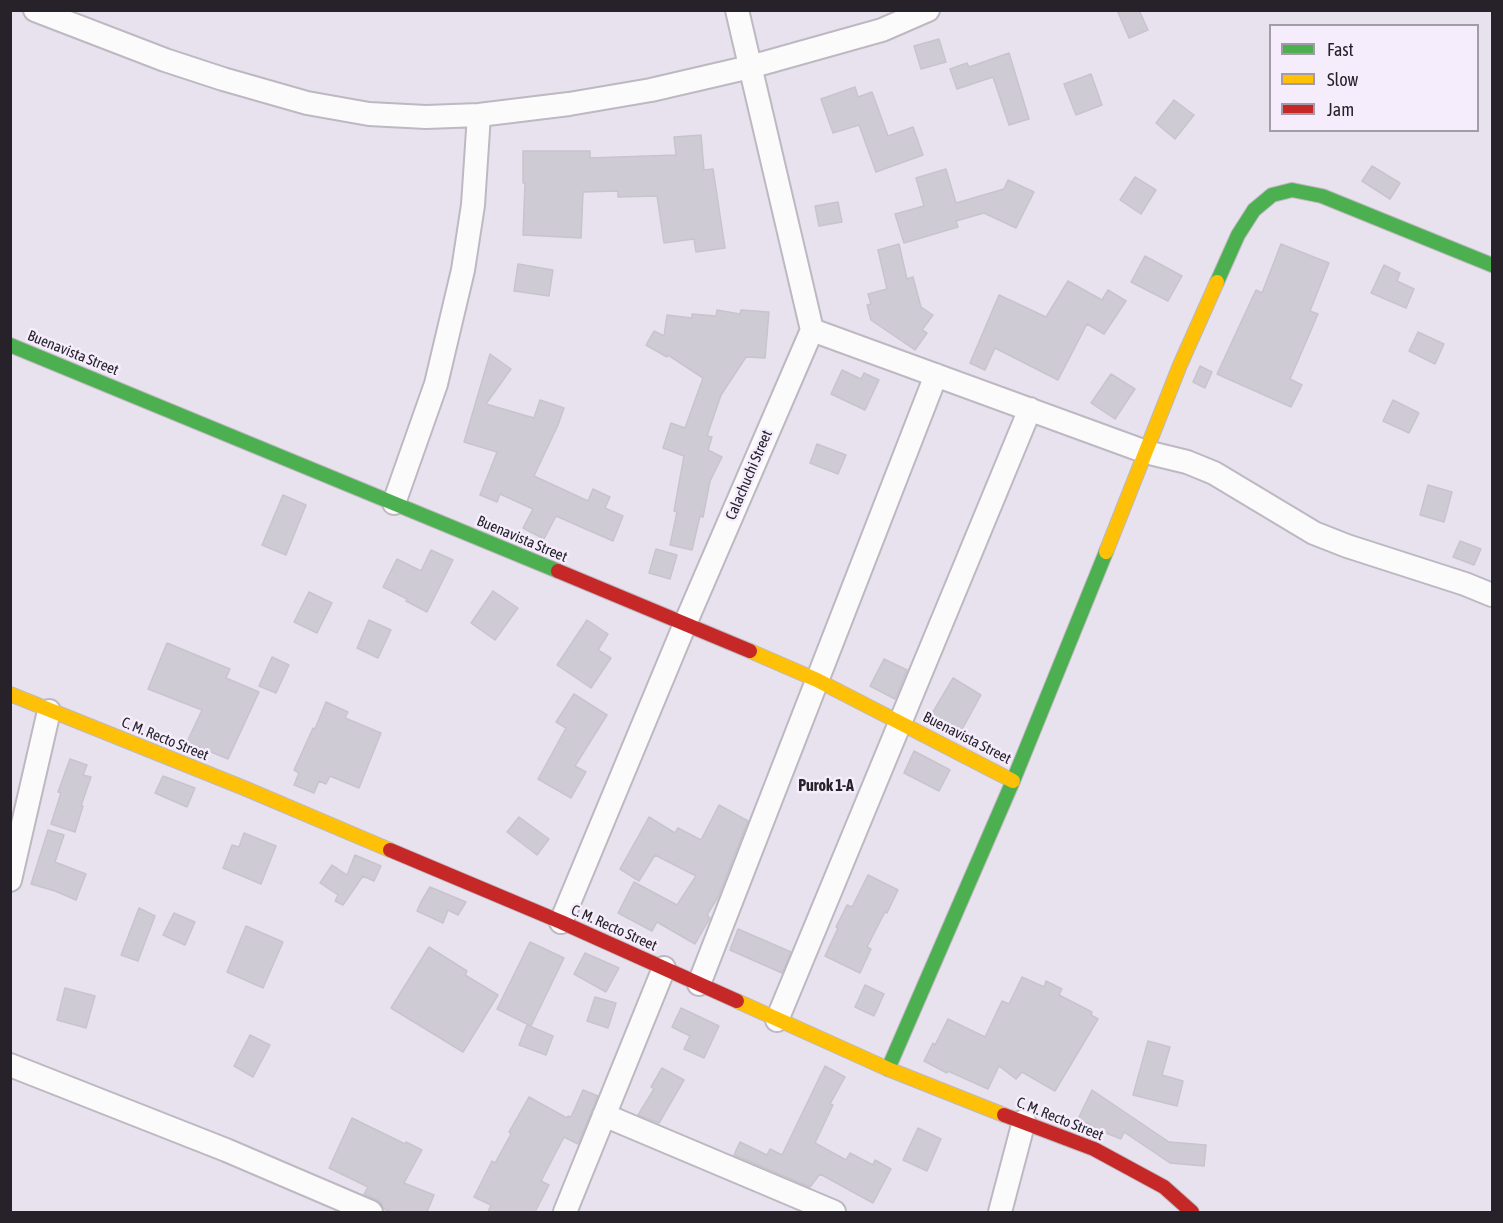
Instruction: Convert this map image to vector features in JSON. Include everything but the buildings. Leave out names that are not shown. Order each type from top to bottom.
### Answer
[{"type":"street","points":[[35,10],[223,80],[307,103],[369,114],[426,117],[479,115],[569,105],[651,90],[750,67],[882,30],[928,10]]},
{"type":"street","points":[[737,10],[812,330],[1146,452],[1187,462],[1214,473],[1314,533],[1492,595]]},
{"type":"street","points":[[394,503],[436,384],[463,270],[473,205],[479,115]]},
{"type":"street","points":[[888,1069],[1013,781],[1180,365],[1238,235],[1254,210],[1272,195],[1292,190],[1322,196],[1492,265]]},
{"type":"street","name":"Calachuchi Street","points":[[561,922],[685,624],[812,330]]},
{"type":"street","name":"Buenavista Street","points":[[10,345],[817,680],[1013,781]]},
{"type":"street","points":[[699,984],[936,375]]},
{"type":"street","points":[[777,1020],[1030,409]]},
{"type":"street","name":"C. M. Recto Street","points":[[10,694],[244,788],[561,922],[888,1069],[1094,1149],[1164,1187],[1192,1212]]},
{"type":"street","points":[[10,880],[50,711]]},
{"type":"street","points":[[565,1212],[664,968]]},
{"type":"street","points":[[10,1065],[226,1150],[371,1212]]},
{"type":"street","points":[[604,1115],[834,1212]]},
{"type":"street","points":[[1000,1212],[1024,1121]]},
{"type":"traffic: fast","points":[[1217,282],[1238,235],[1254,210],[1272,195],[1292,190],[1322,196],[1492,265]]},
{"type":"traffic: fast","points":[[10,345],[558,571]]},
{"type":"traffic: fast","points":[[888,1069],[1013,781],[1106,552]]},
{"type":"traffic: slow","points":[[1106,552],[1180,365],[1217,282]]},
{"type":"traffic: slow","points":[[750,651],[817,680],[1013,781]]},
{"type":"traffic: slow","points":[[10,694],[244,788],[390,850]]},
{"type":"traffic: slow","points":[[737,1001],[888,1069],[1004,1115]]},
{"type":"traffic: jam","points":[[558,571],[750,651]]},
{"type":"traffic: jam","points":[[390,850],[561,922],[737,1001]]},
{"type":"traffic: jam","points":[[1004,1115],[1094,1149],[1164,1187],[1192,1212]]},
{"type":"district","name":"Purok 1-A","points":[[826,786]]}]
